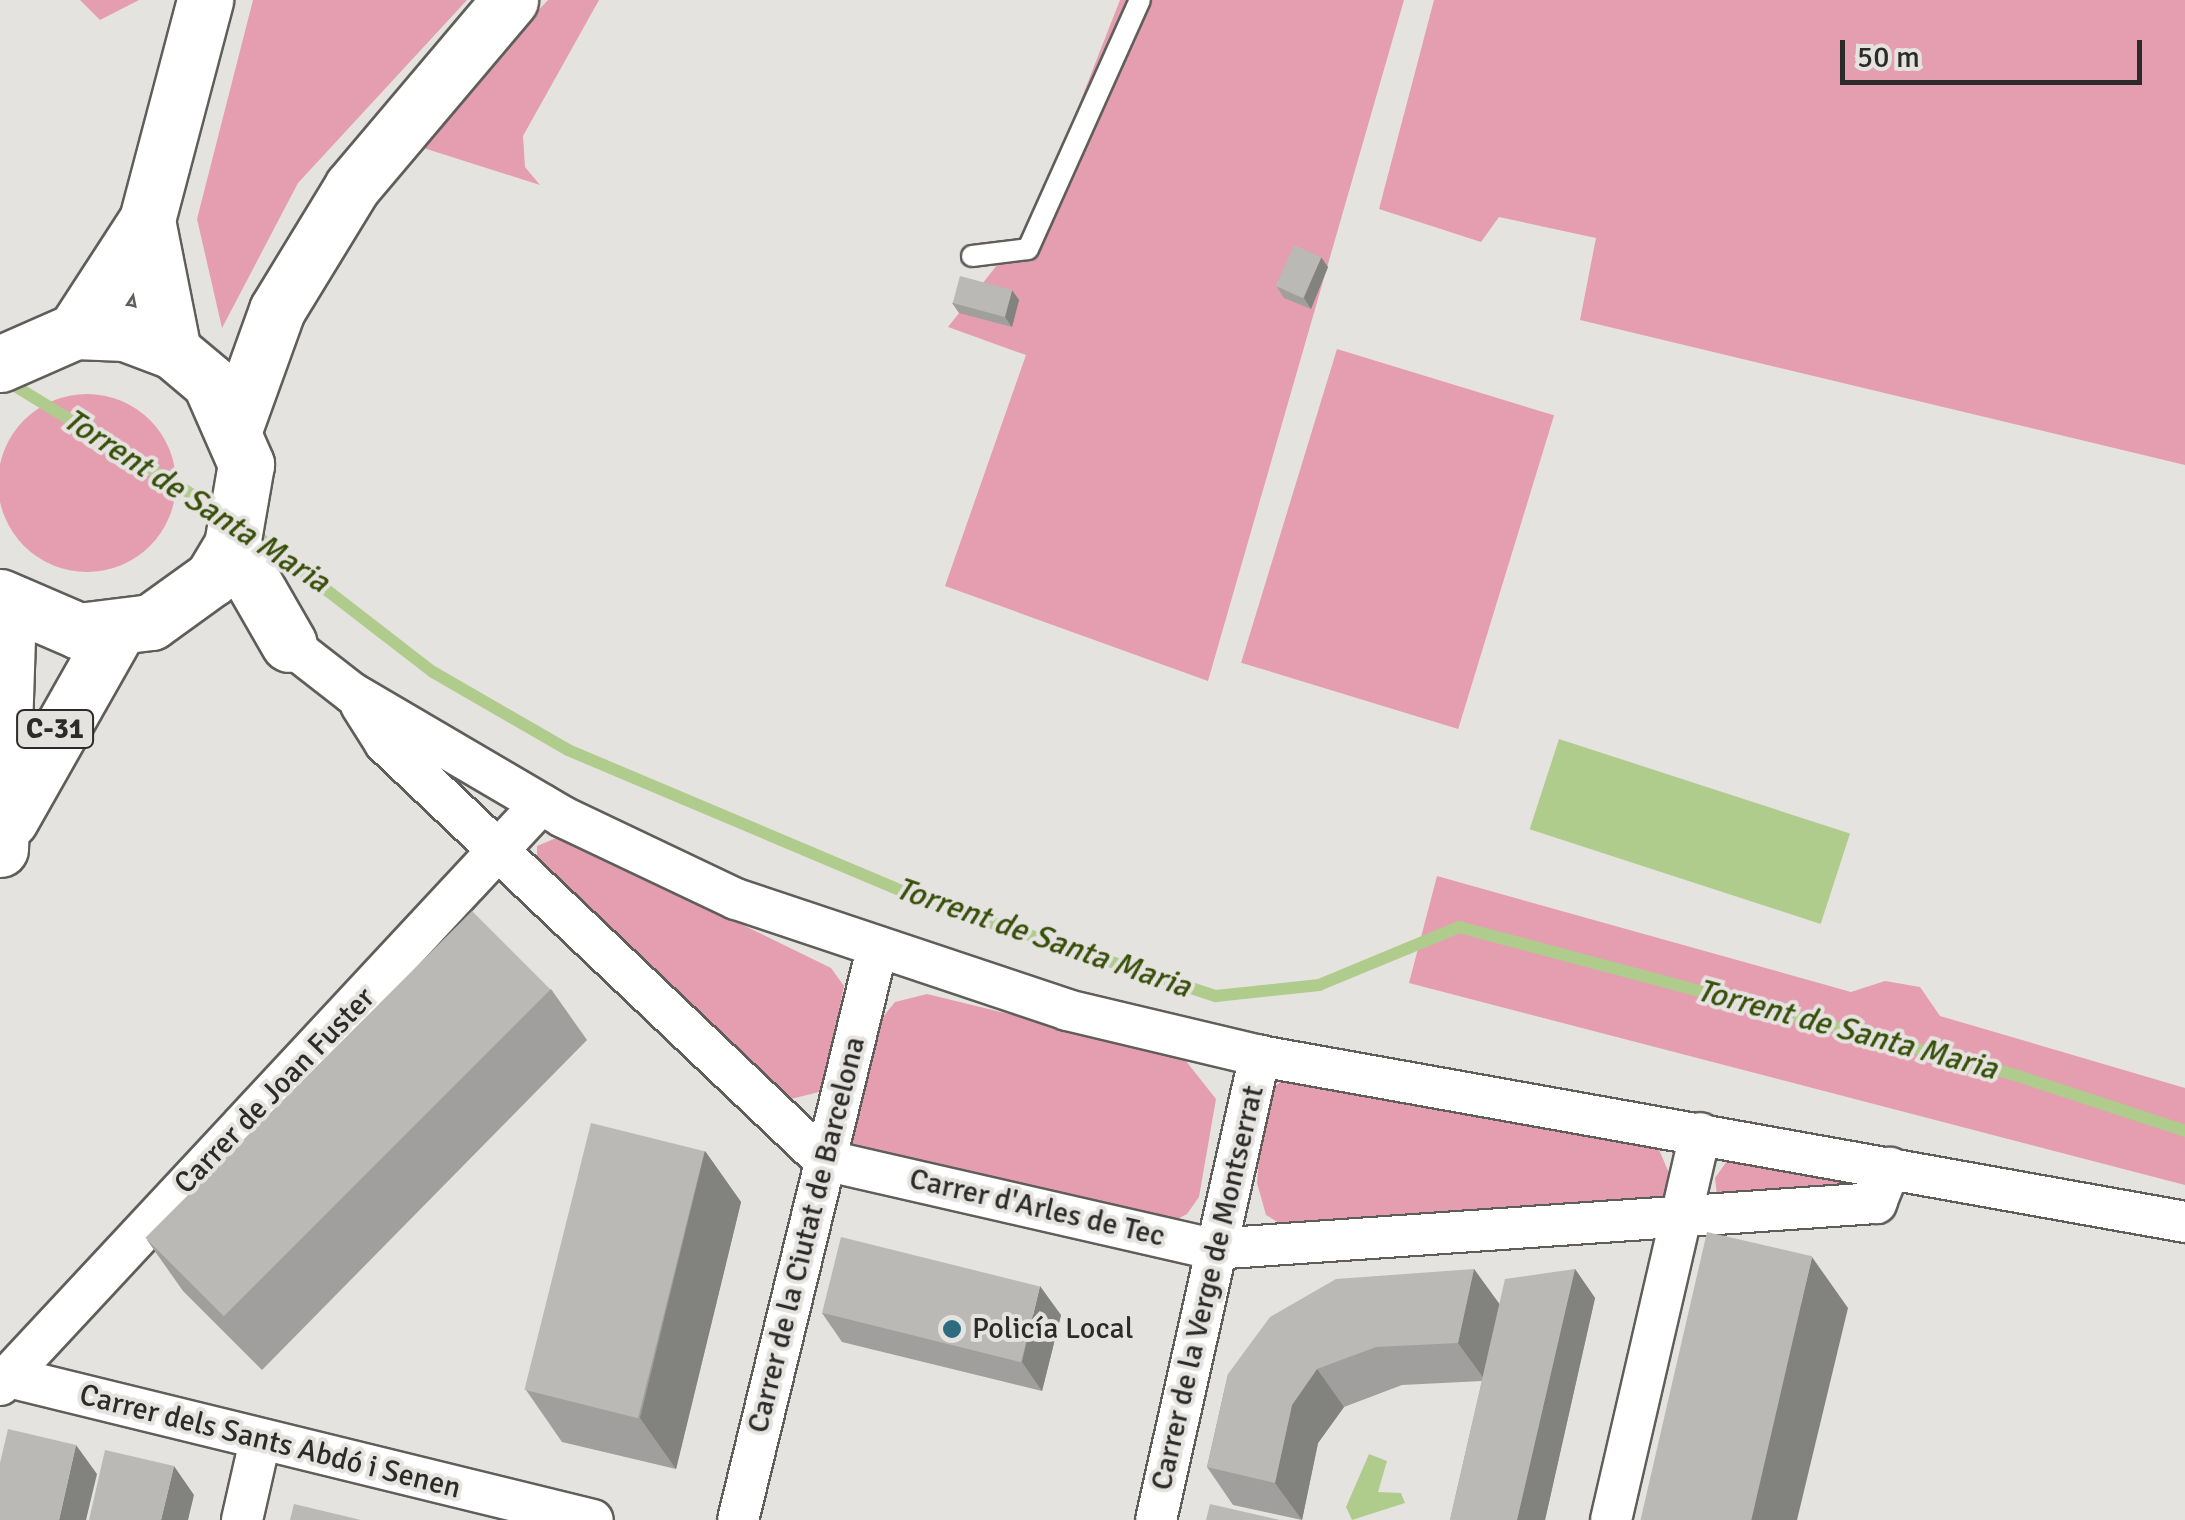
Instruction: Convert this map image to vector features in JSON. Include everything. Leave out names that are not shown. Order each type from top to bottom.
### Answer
[{"type":"main road","points":[[75,331],[146,220],[204,0]]},
{"type":"main road","points":[[289,644],[238,525],[236,424],[277,310],[352,187],[510,0]]},
{"type":"main road","points":[[146,220],[173,350]]},
{"type":"main road","points":[[0,364],[75,331],[125,333],[173,350],[210,382],[236,424]]},
{"type":"main road","name":"C-31","points":[[2,842],[4,601],[60,627],[117,631],[186,601],[238,525]]},
{"type":"main road","points":[[186,601],[289,644]]},
{"type":"main road","name":"C-31","points":[[2,842],[117,631]]},
{"type":"street","points":[[289,644],[352,693],[541,804],[736,899],[1066,1010],[1260,1056],[2185,1222]]},
{"type":"street","points":[[352,693],[386,742],[824,1160]]},
{"type":"street","name":"Carrer de Joan Fuster","points":[[3,1380],[503,854],[541,804]]},
{"type":"street","name":"Carrer de la Ciutat de Barcelona","points":[[738,1520],[877,949]]},
{"type":"street","name":"Carrer de la Verge de Montserrat","points":[[1156,1520],[1213,1249],[1260,1056]]},
{"type":"street","points":[[1611,1520],[1700,1133]]},
{"type":"street","name":"Carrer d'Arles de Tec","points":[[824,1160],[1213,1249],[1876,1203],[1890,1168]]},
{"type":"street","name":"Carrer dels Sants Abdó i Senen","points":[[3,1380],[593,1520]]},
{"type":"street","points":[[242,1520],[260,1441]]},
{"type":"lane","points":[[972,256],[1028,249],[1140,0]]},
{"type":"shaded area","points":[[80,0],[139,0],[100,20]]},
{"type":"shaded area","points":[[253,0],[467,0],[298,183],[222,328],[197,219]]},
{"type":"shaded area","points":[[548,0],[599,0],[523,136],[525,167],[540,185],[414,145]]},
{"type":"shaded area","points":[[1120,0],[1404,0],[1208,681],[945,586],[1026,355],[948,327],[1035,217]]},
{"type":"shaded area","points":[[1434,0],[2185,0],[2185,465],[1580,320],[1596,238],[1499,217],[1481,242],[1379,209]]},
{"type":"shaded area","points":[[1337,349],[1554,415],[1458,729],[1241,663]]},
{"type":"shaded area","points":[[87,394],[121,400],[150,420],[170,449],[176,483],[170,517],[150,546],[121,566],[87,572],[53,566],[24,546],[4,517],[-2,483],[4,449],[24,420],[53,400]]},
{"type":"shaded area","points":[[1559,739],[1850,834],[1821,924],[1530,829]]},
{"type":"shaded area","points":[[561,836],[831,968],[844,986],[823,1091],[787,1100],[537,865],[537,846]]},
{"type":"shaded area","points":[[1437,876],[1851,992],[1885,981],[1920,987],[1940,1016],[2185,1088],[2185,1185],[1409,983]]},
{"type":"shaded area","points":[[927,994],[1182,1056],[1216,1099],[1199,1197],[1187,1214],[1165,1226],[851,1147],[847,1130],[878,1023],[895,1002]]},
{"type":"shaded area","points":[[1285,1079],[1656,1143],[1673,1182],[1660,1203],[1281,1224],[1266,1215],[1257,1183],[1262,1119],[1271,1089]]},
{"type":"shaded area","points":[[1727,1161],[1839,1181],[1846,1187],[1717,1196],[1715,1178]]},
{"type":"shaded area","points":[[1369,1454],[1387,1461],[1378,1492],[1401,1493],[1405,1503],[1352,1520],[1346,1507]]},
{"type":"building","points":[[1294,245],[1321,257],[1303,298],[1276,286]]},
{"type":"building","points":[[960,276],[1012,290],[1005,317],[953,303]]},
{"type":"building","points":[[472,911],[550,989],[224,1316],[145,1238]]},
{"type":"building","points":[[591,1123],[705,1151],[638,1418],[524,1390]]},
{"type":"building","points":[[1707,1232],[1812,1256],[1751,1520],[1641,1520]]},
{"type":"building","name":"Policía Local","points":[[841,1237],[1040,1287],[1021,1362],[822,1313]]},
{"type":"building","points":[[1474,1269],[1458,1343],[1376,1347],[1317,1369],[1292,1405],[1275,1483],[1207,1467],[1228,1374],[1270,1317],[1336,1279]]},
{"type":"building","points":[[1575,1269],[1517,1520],[1450,1520],[1505,1279]]},
{"type":"building","points":[[8,1429],[76,1445],[59,1520],[0,1520],[0,1463]]},
{"type":"building","points":[[105,1450],[174,1466],[161,1520],[89,1520]]},
{"type":"building","points":[[294,1504],[361,1520],[290,1520]]},
{"type":"building","points":[[1210,1504],[1280,1520],[1206,1520]]},
{"type":"waterway","name":"Torrent de Santa Maria","points":[[2,378],[224,514]]},
{"type":"waterway","name":"Torrent de Santa Maria","points":[[249,530],[433,672],[568,750],[931,903],[1216,996],[1319,985],[1459,927],[2012,1074],[2185,1131]]},
{"type":"place","name":"Policía Local","points":[[952,1329]]}]
